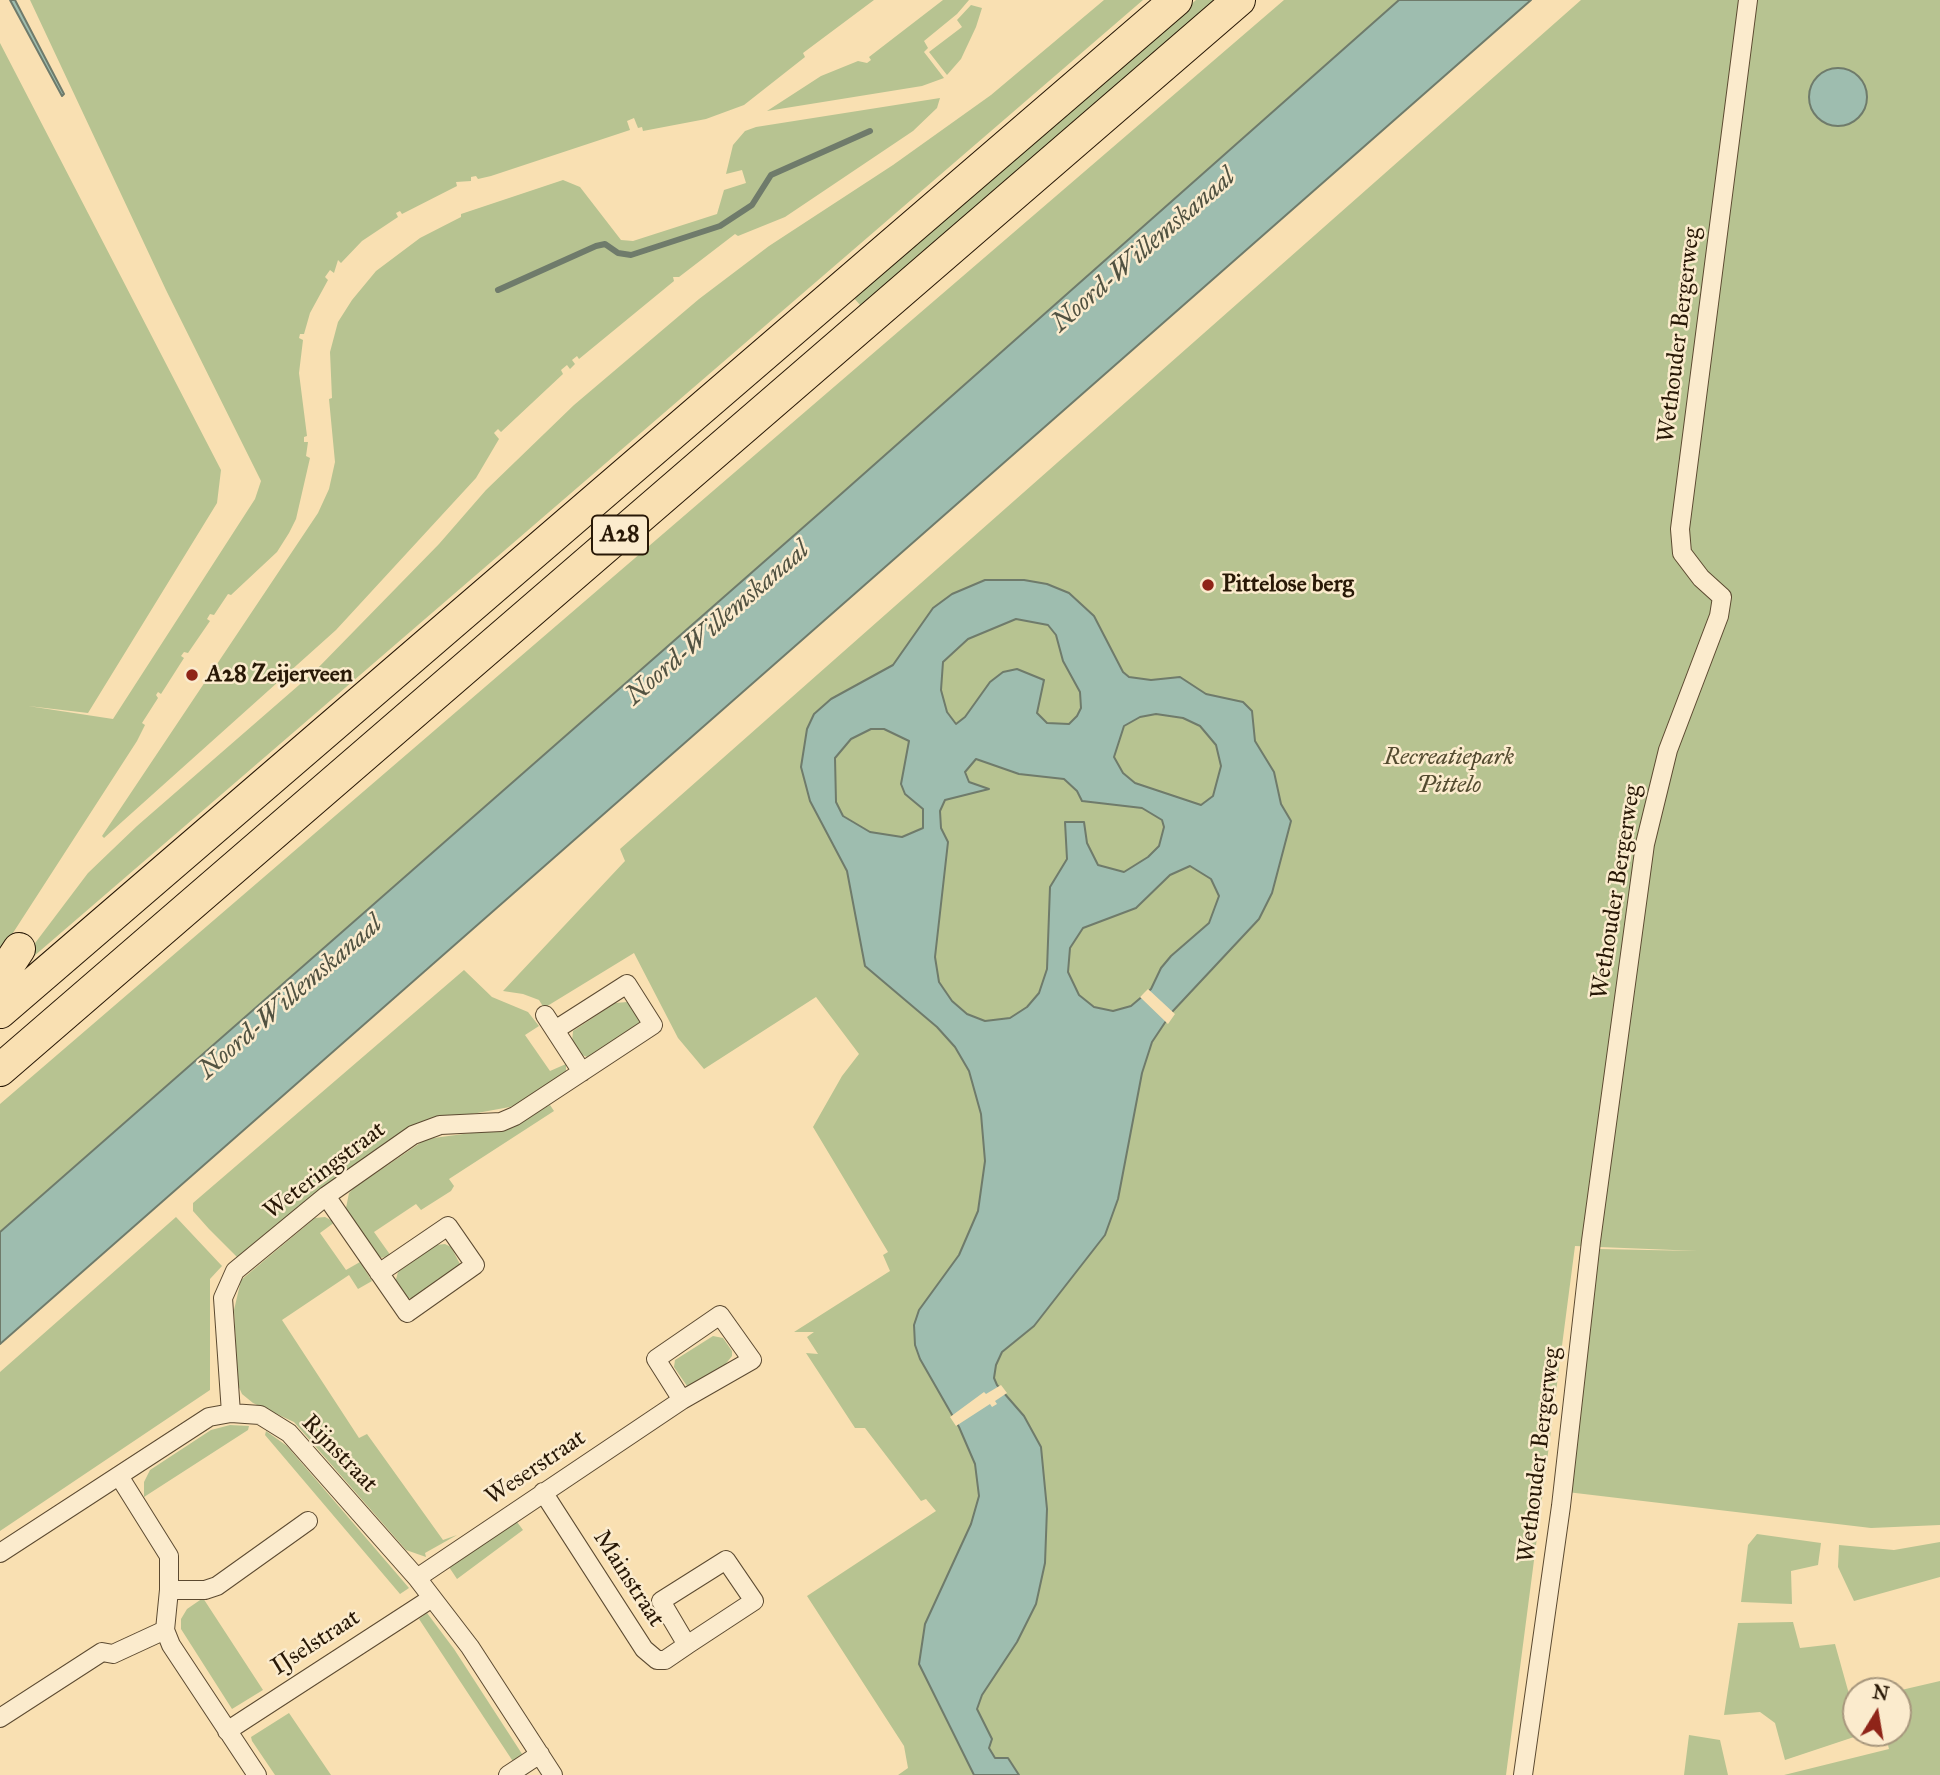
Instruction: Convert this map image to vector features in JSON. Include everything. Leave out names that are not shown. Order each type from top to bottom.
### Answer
[{"type":"highway","name":"A28","points":[[0,1012],[1176,0]]},
{"type":"highway","name":"A28","points":[[0,1070],[1239,0]]},
{"type":"highway","points":[[0,978],[19,949]]},
{"type":"street","name":"Wethouder Bergerweg","points":[[1523,1775],[1561,1506],[1591,1241],[1645,844],[1668,750],[1719,616],[1722,597],[1701,578],[1682,553],[1680,529],[1748,0]]},
{"type":"street","name":"Weteringstraat","points":[[231,1413],[223,1309],[225,1287],[235,1271],[326,1196],[372,1162],[423,1130],[440,1125],[500,1122],[653,1025],[627,984],[555,1030]]},
{"type":"street","points":[[545,1015],[582,1072]]},
{"type":"street","points":[[326,1196],[379,1273],[407,1313],[475,1265],[448,1226],[379,1273]]},
{"type":"street","name":"Weserstraat","points":[[417,1578],[682,1400],[752,1360],[720,1315],[656,1359],[682,1400]]},
{"type":"street","name":"Rijnstraat","points":[[0,1553],[209,1417],[231,1413],[260,1415],[289,1433],[417,1578],[470,1647],[553,1775]]},
{"type":"street","points":[[119,1476],[165,1548],[171,1571],[165,1630],[178,1657],[257,1775]]},
{"type":"street","name":"Mainstraat","points":[[543,1492],[650,1656],[665,1660],[754,1601],[726,1560],[661,1601],[687,1645]]},
{"type":"street","points":[[169,1590],[205,1590],[217,1586],[308,1521]]},
{"type":"street","name":"IJselstraat","points":[[227,1731],[432,1598]]},
{"type":"street","points":[[0,1718],[102,1652],[113,1654],[165,1630]]},
{"type":"street","points":[[508,1775],[540,1754]]},
{"type":"green space","points":[[30,0],[874,0],[803,53],[805,57],[744,105],[706,119],[643,131],[642,127],[638,128],[634,118],[627,121],[630,130],[491,176],[478,179],[476,176],[471,177],[471,181],[456,182],[457,186],[402,214],[400,211],[396,213],[398,217],[362,241],[341,263],[338,260],[334,273],[330,270],[325,277],[328,280],[310,313],[304,334],[300,334],[299,338],[303,340],[299,373],[307,436],[304,437],[304,442],[308,442],[306,456],[310,458],[296,519],[277,552],[231,595],[228,594],[214,615],[210,614],[207,619],[210,621],[188,653],[184,652],[181,656],[184,658],[161,694],[158,692],[156,695],[158,698],[142,723],[145,725],[137,741],[0,953],[0,43],[221,470],[217,503],[88,713],[28,706],[113,719],[255,499],[261,481],[166,290]]},
{"type":"green space","points":[[943,0],[969,0],[957,14],[924,41],[928,48],[924,52],[944,78],[922,86],[767,111],[821,76],[858,61],[867,63],[871,60],[869,57]]},
{"type":"green space","points":[[1104,0],[1143,0],[19,969],[17,967],[88,873],[137,826],[314,672],[439,544],[486,490],[574,405],[699,299],[769,246],[893,165],[991,95]]},
{"type":"green space","points":[[1196,0],[1216,0],[861,306],[852,296]]},
{"type":"green space","points":[[1284,0],[1399,0],[0,1232],[0,1104]]},
{"type":"green space","name":"Recreatiepark Pittelo","points":[[1581,0],[1940,0],[1940,1525],[1871,1528],[1567,1492],[1598,1249],[1698,1251],[1575,1246],[1506,1775],[898,1775],[908,1768],[904,1746],[807,1596],[936,1511],[926,1499],[921,1501],[865,1428],[855,1428],[806,1353],[818,1354],[807,1337],[814,1332],[794,1332],[890,1271],[883,1255],[888,1252],[813,1127],[842,1076],[859,1054],[816,997],[704,1069],[678,1038],[634,953],[544,1008],[539,1000],[503,991],[625,861],[620,849]]},
{"type":"green space","points":[[971,5],[982,8],[976,27],[961,59],[947,75],[929,52],[962,27],[957,20]]},
{"type":"green space","points":[[940,98],[937,108],[913,131],[785,217],[738,236],[735,234],[679,277],[673,277],[674,281],[579,359],[577,356],[572,360],[575,364],[570,369],[567,365],[561,370],[563,374],[501,432],[498,429],[494,433],[499,439],[476,478],[336,630],[104,838],[102,836],[318,513],[329,489],[335,462],[329,399],[332,398],[330,352],[338,322],[376,271],[420,238],[461,217],[461,214],[563,180],[580,187],[621,240],[633,241],[717,214],[724,190],[746,183],[742,170],[726,174],[733,145],[745,131],[756,127]]},
{"type":"green space","points":[[464,970],[492,997],[528,1012],[539,1026],[525,1035],[550,1071],[566,1064],[566,1074],[515,1106],[418,1124],[360,1164],[241,1261],[193,1211],[193,1203]]},
{"type":"green space","points":[[627,1002],[639,1017],[639,1026],[590,1058],[582,1055],[572,1042],[573,1031],[615,1003]]},
{"type":"green space","points":[[550,1105],[554,1111],[449,1179],[454,1186],[451,1191],[421,1210],[416,1204],[374,1232],[391,1256],[380,1258],[375,1254],[346,1208],[349,1193],[354,1188],[426,1139],[501,1129]]},
{"type":"green space","points":[[176,1217],[222,1266],[210,1279],[210,1390],[0,1531],[0,1372]]},
{"type":"green space","points":[[325,1217],[335,1222],[320,1233],[346,1270],[360,1262],[372,1281],[358,1289],[349,1275],[282,1320],[359,1438],[367,1434],[443,1540],[457,1535],[425,1553],[426,1557],[406,1550],[294,1422],[253,1403],[242,1394],[238,1385],[234,1310],[241,1280],[315,1218]]},
{"type":"green space","points":[[445,1244],[451,1247],[461,1266],[414,1298],[407,1298],[395,1283],[398,1272],[436,1245]]},
{"type":"green space","points":[[713,1336],[723,1338],[732,1351],[732,1356],[724,1366],[693,1386],[687,1386],[674,1367],[675,1360]]},
{"type":"green space","points":[[230,1425],[249,1426],[248,1430],[144,1497],[144,1482],[150,1470],[211,1430]]},
{"type":"green space","points":[[266,1431],[287,1446],[409,1588],[400,1594],[265,1435]]},
{"type":"green space","points":[[517,1522],[523,1530],[457,1579],[449,1567]]},
{"type":"green space","points":[[1757,1534],[1821,1543],[1818,1565],[1791,1571],[1792,1604],[1741,1602],[1748,1545]]},
{"type":"green space","points":[[1940,1542],[1940,1577],[1854,1601],[1838,1567],[1839,1545],[1894,1550]]},
{"type":"green space","points":[[203,1598],[263,1690],[232,1709],[181,1629],[181,1619],[187,1609]]},
{"type":"green space","points":[[427,1613],[454,1649],[524,1757],[514,1763],[419,1619]]},
{"type":"green space","points":[[1793,1622],[1800,1648],[1835,1644],[1844,1677],[1842,1677],[1842,1741],[1785,1760],[1775,1723],[1760,1712],[1724,1715],[1738,1623]]},
{"type":"green space","points":[[1940,1681],[1940,1775],[1784,1775],[1888,1747],[1912,1747],[1912,1688]]},
{"type":"green space","points":[[289,1713],[331,1775],[275,1775],[251,1737]]},
{"type":"green space","points":[[1689,1735],[1720,1740],[1728,1775],[1684,1775]]},
{"type":"water","points":[[10,0],[15,0],[64,94],[62,96]]},
{"type":"water","name":"Noord-Willemskanaal","points":[[1399,0],[1531,0],[0,1344],[0,1232]]},
{"type":"water","points":[[1832,68],[1844,68],[1859,76],[1867,91],[1867,103],[1859,118],[1844,126],[1832,126],[1817,118],[1809,103],[1809,91],[1817,76]]},
{"type":"water","points":[[985,580],[1024,580],[1047,584],[1069,593],[1094,616],[1123,672],[1129,677],[1151,680],[1180,677],[1206,694],[1243,702],[1252,711],[1255,741],[1274,772],[1281,804],[1291,821],[1272,893],[1259,919],[1172,1012],[1152,1042],[1142,1073],[1118,1199],[1105,1235],[1034,1326],[1002,1352],[996,1365],[994,1378],[997,1385],[1024,1416],[1041,1447],[1047,1509],[1045,1563],[1036,1604],[1017,1642],[982,1695],[977,1709],[992,1739],[989,1748],[995,1758],[1008,1758],[1019,1775],[974,1775],[919,1664],[925,1624],[971,1524],[979,1496],[975,1464],[959,1427],[920,1359],[915,1345],[914,1325],[919,1310],[959,1255],[978,1211],[985,1161],[981,1114],[969,1071],[955,1047],[937,1027],[865,966],[847,871],[810,801],[801,767],[807,729],[814,714],[831,699],[893,665],[933,608],[952,594]],"holes":[[[1016,619],[1048,625],[1056,635],[1063,661],[1080,692],[1081,708],[1077,716],[1069,724],[1047,723],[1037,713],[1044,680],[1017,669],[1003,672],[990,682],[965,717],[956,724],[947,712],[941,690],[943,662],[968,639]],[[1156,714],[1183,718],[1200,726],[1216,745],[1221,766],[1213,796],[1201,805],[1135,783],[1123,773],[1114,757],[1124,726],[1140,717]],[[871,729],[884,729],[909,741],[901,784],[905,794],[923,809],[923,828],[902,837],[870,832],[843,816],[836,802],[835,758],[851,739]],[[976,759],[1019,774],[1064,779],[1077,791],[1082,801],[1142,808],[1162,820],[1164,827],[1159,846],[1148,857],[1124,872],[1098,865],[1087,843],[1084,822],[1065,822],[1067,859],[1050,887],[1047,969],[1039,993],[1027,1007],[1010,1018],[985,1021],[967,1014],[952,1001],[939,982],[935,957],[948,842],[941,828],[940,811],[945,800],[989,789],[969,782],[965,772]],[[1190,866],[1211,879],[1219,896],[1209,923],[1171,956],[1161,968],[1151,989],[1131,1006],[1113,1011],[1094,1007],[1079,995],[1068,972],[1070,948],[1083,928],[1136,908],[1170,875]]]},
{"type":"pier","points":[[1148,989],[1175,1014],[1168,1024],[1140,997]]},
{"type":"pier","points":[[1001,1385],[1007,1393],[995,1401],[997,1404],[992,1407],[990,1404],[956,1426],[950,1417],[984,1392],[986,1394]]},
{"type":"waterway","points":[[498,290],[596,246],[605,244],[618,253],[631,255],[720,226],[752,205],[771,175],[870,131]]},
{"type":"place","name":"Pittelose berg","points":[[1208,585]]},
{"type":"place","name":"A28 Zeijerveen","points":[[192,675]]}]
